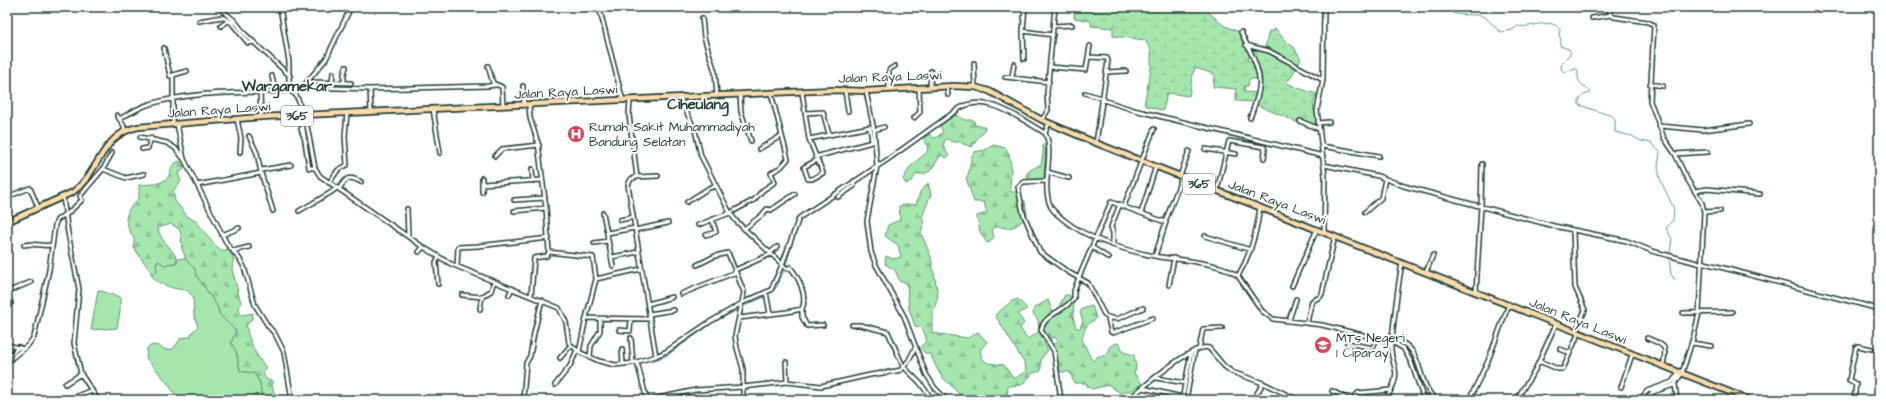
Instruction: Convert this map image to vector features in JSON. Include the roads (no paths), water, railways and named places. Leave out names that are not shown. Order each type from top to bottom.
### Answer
[{"type":"main road","name":"Jalan Raya Laswi","points":[[7,222],[63,197],[80,187],[113,138],[124,131],[138,127],[261,117],[771,93],[845,90],[866,91],[947,86],[974,87],[996,94],[1042,120],[1096,143],[1509,304],[1632,355],[1681,372],[1750,400]]},
{"type":"street","points":[[218,7],[244,37],[254,42],[290,76]]},
{"type":"street","points":[[280,7],[290,76],[289,90]]},
{"type":"street","points":[[351,7],[326,59],[302,88],[370,89],[496,85]]},
{"type":"street","points":[[599,7],[626,100],[636,177]]},
{"type":"street","points":[[1024,59],[1025,7]]},
{"type":"street","points":[[1042,120],[1048,110],[1055,7]]},
{"type":"street","points":[[1324,7],[1322,80],[1317,103],[1318,123],[1324,165],[1326,204],[1324,232]]},
{"type":"street","points":[[1608,7],[1611,15]]},
{"type":"street","points":[[1592,18],[1611,15],[1617,18],[1648,22],[1654,25],[1649,99],[1664,138],[1675,154],[1687,179],[1702,204],[1704,212],[1698,313],[1692,343],[1676,384],[1676,400]]},
{"type":"street","points":[[199,21],[221,16],[231,21]]},
{"type":"street","points":[[702,18],[704,37],[715,72],[717,96]]},
{"type":"street","points":[[221,26],[231,21]]},
{"type":"street","points":[[1054,26],[1072,25]]},
{"type":"street","points":[[1024,31],[1053,35]]},
{"type":"street","points":[[1240,32],[1257,67],[1260,80],[1259,91],[1250,118]]},
{"type":"street","points":[[1246,45],[1269,51],[1322,80]]},
{"type":"street","points":[[1050,67],[1086,70],[1090,46]]},
{"type":"street","points":[[164,48],[170,76],[173,76]]},
{"type":"street","points":[[1089,57],[1108,59],[1096,143]]},
{"type":"street","points":[[974,63],[974,87]]},
{"type":"street","points":[[1012,77],[1014,64]]},
{"type":"street","points":[[488,66],[492,82],[502,87],[503,106]]},
{"type":"street","points":[[889,90],[889,71],[895,66]]},
{"type":"street","points":[[344,83],[346,67]]},
{"type":"street","points":[[173,76],[187,71]]},
{"type":"street","points":[[930,87],[931,71]]},
{"type":"street","points":[[1107,72],[1126,71]]},
{"type":"street","points":[[332,82],[333,73]]},
{"type":"street","points":[[173,76],[172,98],[175,124],[184,159],[222,235],[227,244],[239,258],[248,277],[255,305],[268,326],[275,334],[284,352],[292,400]]},
{"type":"street","points":[[272,76],[275,91]]},
{"type":"street","points":[[1005,77],[1049,82]]},
{"type":"street","points":[[308,82],[351,83]]},
{"type":"street","points":[[1650,84],[1663,86]]},
{"type":"street","points":[[523,86],[539,145],[549,238],[549,252],[547,256],[534,258],[531,296]]},
{"type":"street","points":[[947,86],[948,95]]},
{"type":"street","points":[[914,118],[920,112],[919,88]]},
{"type":"street","points":[[370,89],[371,112]]},
{"type":"street","points":[[124,131],[124,126],[118,117],[145,106],[172,98],[194,95],[289,90],[298,98],[313,168],[318,175],[438,258],[494,281],[511,291],[531,296],[561,311],[571,345],[577,352],[605,363],[624,364],[637,364],[667,351],[698,329],[742,303],[767,294],[773,288],[799,218],[954,112],[973,103],[990,104],[1045,133]]},
{"type":"street","points":[[845,90],[848,111]]},
{"type":"street","points":[[866,91],[874,130],[877,166],[877,173],[867,221],[872,252],[876,265],[904,316],[915,348],[932,384],[947,400]]},
{"type":"street","points":[[260,92],[261,117]]},
{"type":"street","points":[[802,92],[809,139],[816,158],[823,173],[810,179],[804,167],[816,158],[872,140],[870,127],[868,126],[809,139]]},
{"type":"street","points":[[698,225],[730,213],[754,200],[775,182],[771,173],[781,167],[788,160],[771,93]]},
{"type":"street","points":[[1085,93],[1134,110],[1323,156]]},
{"type":"street","points":[[740,95],[741,112],[751,141]]},
{"type":"street","points":[[680,98],[696,130],[702,156],[709,167],[716,186],[730,213],[744,229],[782,265],[787,269],[790,267],[798,278],[804,300],[802,317],[807,326],[823,325]]},
{"type":"street","points":[[433,110],[440,152]]},
{"type":"street","points":[[805,113],[823,112],[829,134]]},
{"type":"street","points":[[330,183],[338,170],[347,165],[345,136],[347,113]]},
{"type":"street","points":[[236,119],[241,138],[240,152]]},
{"type":"street","points":[[1300,121],[1319,129]]},
{"type":"street","points":[[1318,123],[1329,122]]},
{"type":"street","points":[[1049,123],[1045,133],[1048,142],[1048,200],[1053,211],[1077,229],[1113,244],[1155,256],[1220,266],[1232,271],[1238,276],[1266,315],[1273,319],[1307,322],[1377,338],[1404,342],[1410,348],[1427,390],[1436,400]]},
{"type":"street","points":[[1660,126],[1703,130],[1749,124]]},
{"type":"street","points":[[874,130],[884,127]]},
{"type":"street","points":[[301,129],[304,142],[308,143]]},
{"type":"street","points":[[1124,206],[1143,161],[1154,129]]},
{"type":"street","points":[[249,136],[257,153],[273,210]]},
{"type":"street","points":[[759,148],[781,136]]},
{"type":"street","points":[[140,137],[151,138],[168,143],[175,148],[184,159]]},
{"type":"street","points":[[142,149],[148,148],[151,138]]},
{"type":"street","points":[[1217,190],[1228,142],[1232,141],[1264,147],[1266,150],[1264,158]]},
{"type":"street","points":[[495,156],[502,149],[539,145]]},
{"type":"street","points":[[1322,146],[1379,156]]},
{"type":"street","points":[[1205,149],[1236,154]]},
{"type":"street","points":[[1155,256],[1189,151]]},
{"type":"street","points":[[1675,154],[1708,152]]},
{"type":"street","points":[[7,362],[24,349],[34,337],[55,223],[81,198],[89,185],[103,170],[112,153]]},
{"type":"street","points":[[1476,292],[1482,164]]},
{"type":"street","points":[[197,185],[290,165]]},
{"type":"street","points":[[1324,165],[1385,179],[1408,187],[1573,231],[1628,241],[1652,251],[1879,309]]},
{"type":"street","points":[[1141,213],[1156,166]]},
{"type":"street","points":[[532,169],[533,181]]},
{"type":"street","points":[[103,170],[126,178],[144,174]]},
{"type":"street","points":[[1047,172],[1069,178]]},
{"type":"street","points":[[656,356],[628,185],[631,179],[636,177],[658,176]]},
{"type":"street","points":[[300,211],[338,189],[344,181],[349,178],[353,178],[361,182]]},
{"type":"street","points":[[482,178],[482,192]]},
{"type":"street","points":[[1365,212],[1381,198],[1385,179]]},
{"type":"street","points":[[482,184],[542,180]]},
{"type":"street","points":[[838,196],[854,186],[854,181]]},
{"type":"street","points":[[1047,181],[1022,182],[1018,185],[1023,213],[1040,252],[1053,262],[1079,277],[1090,286],[1102,312],[1108,318],[1112,333],[1152,318]]},
{"type":"street","points":[[849,184],[849,190]]},
{"type":"street","points":[[80,187],[89,185]]},
{"type":"street","points":[[687,202],[709,188],[716,186]]},
{"type":"street","points":[[7,197],[30,188],[38,207]]},
{"type":"street","points":[[1695,192],[1707,189],[1760,194]]},
{"type":"street","points":[[744,229],[762,215],[767,209],[771,210],[795,194]]},
{"type":"street","points":[[63,197],[79,290],[74,343],[81,374],[98,400]]},
{"type":"street","points":[[514,200],[545,198]]},
{"type":"street","points":[[1061,400],[1054,351],[1041,328],[1050,317],[1072,301],[1079,277],[1111,202],[1166,222]]},
{"type":"street","points":[[1113,244],[1111,227],[1120,204]]},
{"type":"street","points":[[1238,276],[1251,250],[1260,207]]},
{"type":"street","points":[[514,211],[546,208]]},
{"type":"street","points":[[407,209],[408,236]]},
{"type":"street","points":[[1704,212],[1720,211]]},
{"type":"street","points":[[603,213],[613,266]]},
{"type":"street","points":[[620,220],[633,217]]},
{"type":"street","points":[[706,235],[716,232],[712,219]]},
{"type":"street","points":[[607,233],[668,223]]},
{"type":"street","points":[[222,235],[239,228]]},
{"type":"street","points":[[1292,286],[1317,229]]},
{"type":"street","points":[[1539,361],[1558,369],[1563,369],[1586,310],[1576,289],[1573,231]]},
{"type":"street","points":[[1205,236],[1251,250]]},
{"type":"street","points":[[1307,322],[1312,301],[1322,294],[1335,236]]},
{"type":"street","points":[[457,266],[458,246],[478,246],[549,238]]},
{"type":"street","points":[[594,243],[608,240]]},
{"type":"street","points":[[24,245],[32,242],[44,246],[52,245]]},
{"type":"street","points":[[681,294],[735,271],[771,253],[777,246]]},
{"type":"street","points":[[234,251],[249,247]]},
{"type":"street","points":[[419,252],[423,247]]},
{"type":"street","points":[[1092,248],[1109,258]]},
{"type":"street","points":[[549,252],[591,256],[594,260],[596,279],[577,352],[570,366],[555,385]]},
{"type":"street","points":[[612,257],[638,252]]},
{"type":"street","points":[[697,265],[715,256],[727,253],[744,292],[738,318],[735,342],[743,369],[743,400]]},
{"type":"street","points":[[1426,272],[1433,255]]},
{"type":"street","points":[[74,258],[79,257]]},
{"type":"street","points":[[438,258],[438,284]]},
{"type":"street","points":[[1169,285],[1174,258]]},
{"type":"street","points":[[1386,400],[1391,390],[1396,372],[1391,351],[1402,263]]},
{"type":"street","points":[[596,279],[641,269]]},
{"type":"street","points":[[480,309],[482,297],[484,294],[491,291],[494,281]]},
{"type":"street","points":[[7,292],[31,282]]},
{"type":"street","points":[[767,294],[770,314]]},
{"type":"street","points":[[7,295],[11,303]]},
{"type":"street","points":[[462,295],[482,297]]},
{"type":"street","points":[[648,304],[672,297]]},
{"type":"street","points":[[1289,320],[1296,299]]},
{"type":"street","points":[[523,400],[526,363],[530,356],[541,302]]},
{"type":"street","points":[[1469,400],[1496,343],[1509,304]]},
{"type":"street","points":[[738,318],[802,308]]},
{"type":"street","points":[[1108,318],[1117,319],[1143,308]]},
{"type":"street","points":[[649,314],[674,310]]},
{"type":"street","points":[[1683,313],[1732,312]]},
{"type":"street","points":[[586,318],[649,319]]},
{"type":"street","points":[[590,357],[591,346],[602,331],[600,319]]},
{"type":"street","points":[[619,330],[630,330],[631,319]]},
{"type":"street","points":[[1516,400],[1539,361],[1556,324]]},
{"type":"street","points":[[852,325],[860,325],[888,332],[903,366],[920,383],[933,400]]},
{"type":"street","points":[[1186,400],[1203,329],[1222,328]]},
{"type":"street","points":[[631,338],[633,363]]},
{"type":"street","points":[[1346,343],[1373,348],[1377,338]]},
{"type":"street","points":[[1647,338],[1662,344],[1665,348],[1666,352],[1663,367]]},
{"type":"street","points":[[1392,340],[1406,351],[1424,400]]},
{"type":"street","points":[[1692,343],[1711,346]]},
{"type":"street","points":[[7,345],[24,349]]},
{"type":"street","points":[[560,358],[571,345]]},
{"type":"street","points":[[1854,400],[1856,384],[1849,379],[1856,347],[1858,346],[1872,349]]},
{"type":"street","points":[[7,358],[20,347]]},
{"type":"street","points":[[1128,400],[1191,352],[1208,347],[1224,366],[1232,372],[1263,383],[1298,400]]},
{"type":"street","points":[[637,364],[648,400],[696,390],[787,382],[831,385],[866,376],[896,372],[903,366],[915,348]]},
{"type":"street","points":[[1560,348],[1570,353]]},
{"type":"street","points":[[622,349],[624,364]]},
{"type":"street","points":[[1143,388],[1182,399],[1191,352]]},
{"type":"street","points":[[1621,387],[1632,355]]},
{"type":"street","points":[[786,362],[787,382]]},
{"type":"street","points":[[1640,400],[1648,391],[1672,382],[1681,372]]},
{"type":"street","points":[[65,384],[81,374]]},
{"type":"street","points":[[1156,378],[1185,383]]},
{"type":"street","points":[[1255,397],[1263,383]]},
{"type":"street","points":[[1644,400],[1653,392],[1676,384]]},
{"type":"street","points":[[72,398],[92,390]]},
{"type":"street","points":[[1332,391],[1350,400],[1358,393],[1391,390]]},
{"type":"street","points":[[1543,397],[1548,400]]},
{"type":"waterway","points":[[1454,7],[1453,13],[1482,16],[1501,32],[1512,30],[1518,26],[1547,23],[1557,26],[1560,30],[1560,46],[1569,49],[1571,53],[1562,62],[1561,69],[1564,72],[1576,69],[1578,70],[1578,78],[1580,83],[1590,92],[1579,100],[1579,105],[1612,116],[1615,119],[1615,132],[1651,143],[1660,152],[1658,167],[1660,179],[1674,209],[1673,220],[1666,228],[1672,239],[1669,259],[1671,274],[1675,280]]},
{"type":"waterway","points":[[786,265],[792,245]]},
{"type":"waterway","points":[[768,295],[777,287],[785,268]]},
{"type":"waterway","points":[[742,307],[765,297]]},
{"type":"waterway","points":[[650,362],[666,356],[714,322],[740,309]]},
{"type":"place","name":"Rumah Sakit Muhammadiyah Bandung Selatan","points":[[576,134]]},
{"type":"place","name":"MTs Negeri 1 Ciparay","points":[[1323,345]]},
{"type":"district","name":"Wargamekar","points":[[287,86]]},
{"type":"district","name":"Ciheulang","points":[[698,104]]}]
